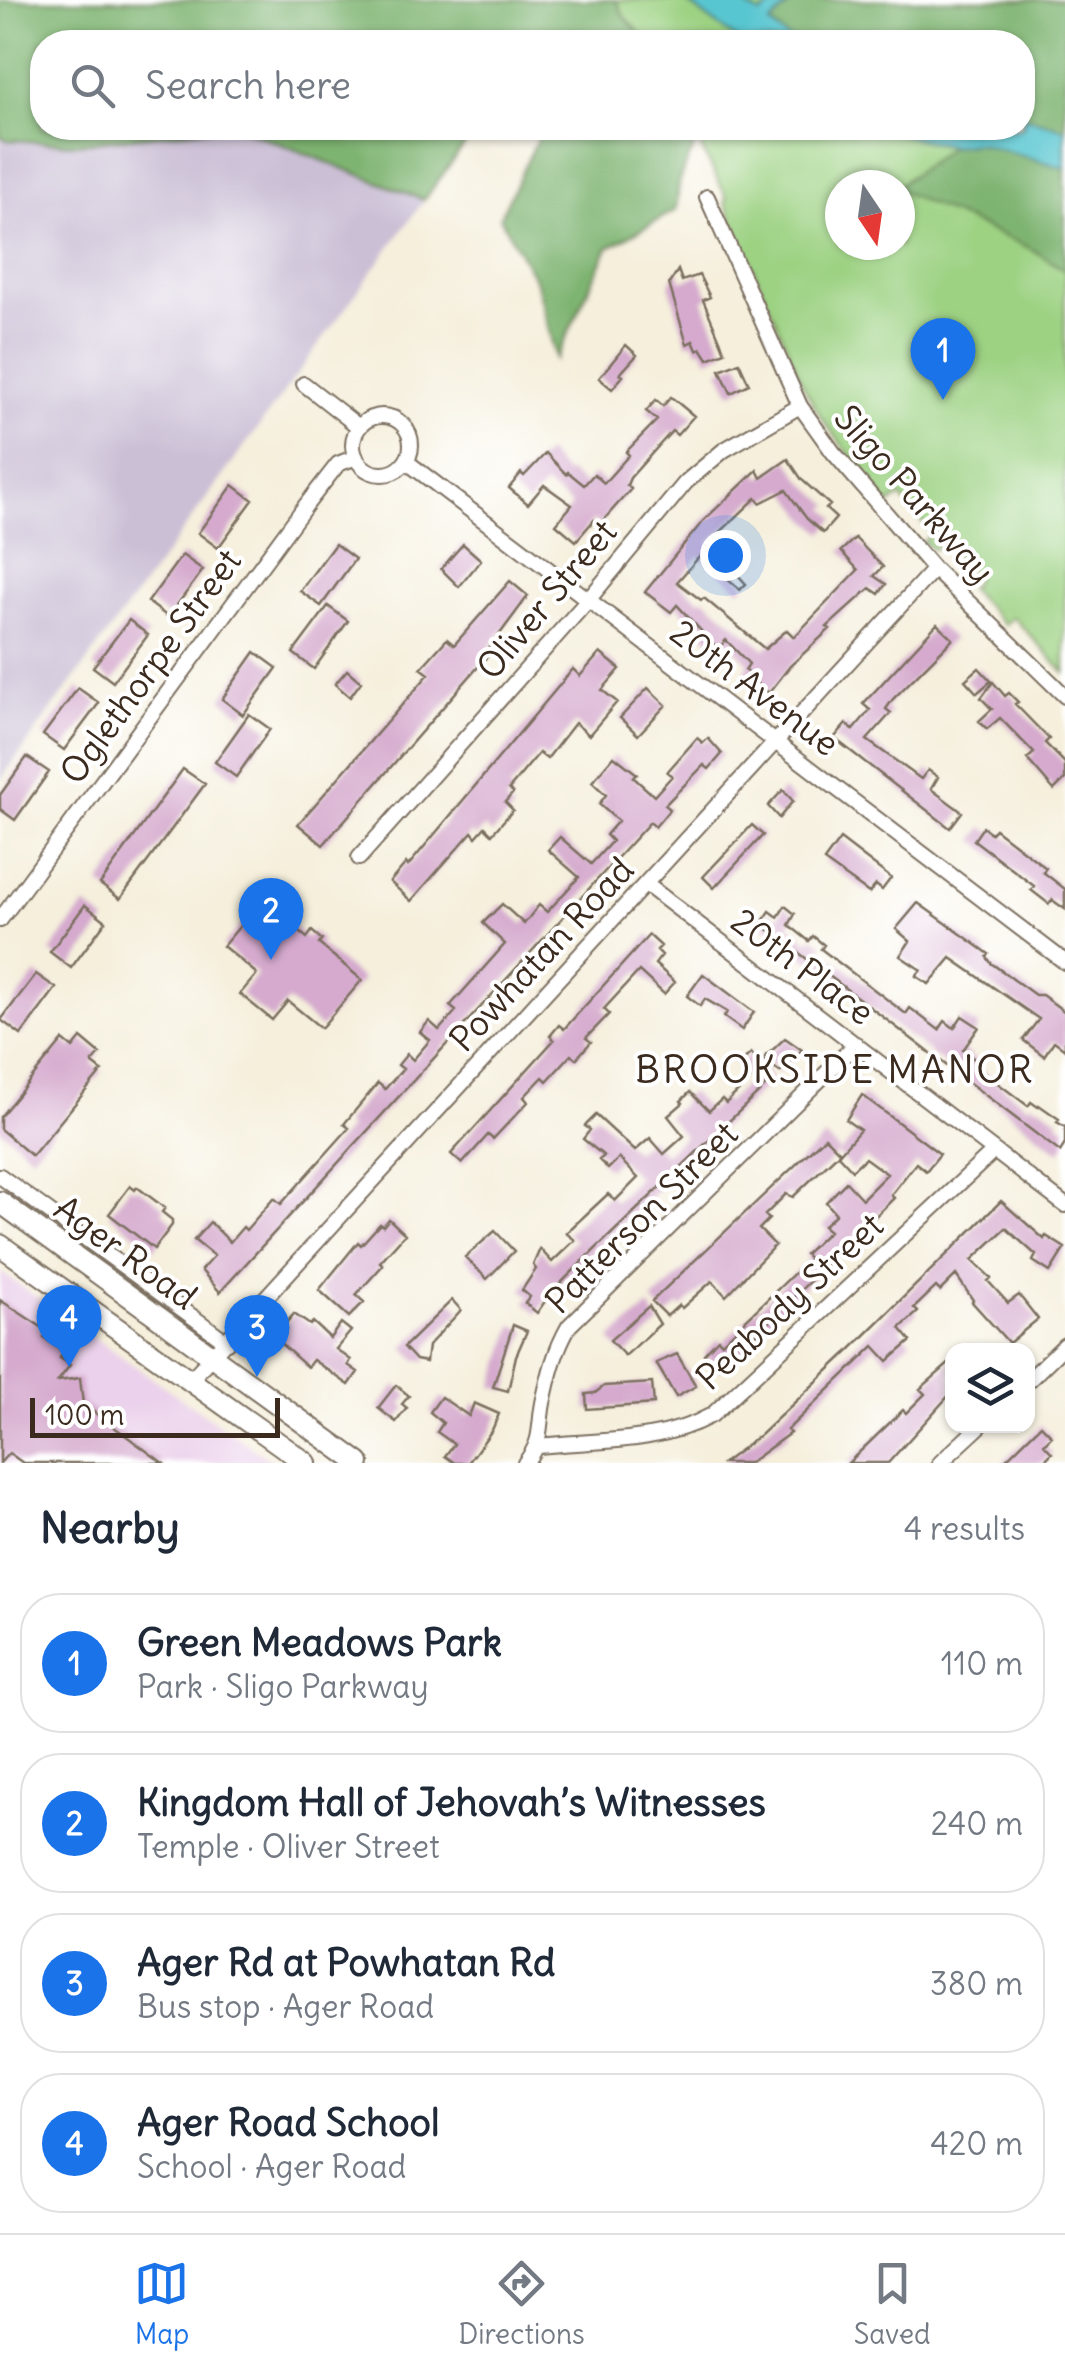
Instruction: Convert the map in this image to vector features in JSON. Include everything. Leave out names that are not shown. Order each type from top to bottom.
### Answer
[{"type":"main road","name":"Ager Road","points":[[0,1202],[220,1349],[359,1463]]},
{"type":"main road","name":"Ager Road","points":[[0,1245],[306,1463]]},
{"type":"street","name":"Sligo Parkway","points":[[707,196],[800,406],[860,485],[934,569],[1065,696]]},
{"type":"street","points":[[304,384],[359,427]]},
{"type":"street","name":"Oliver Street","points":[[359,858],[589,599],[686,482],[724,450],[800,406]]},
{"type":"street","points":[[374,417],[400,422],[412,445],[407,462],[393,472],[376,474],[360,465],[353,442],[359,427],[374,417]]},
{"type":"street","name":"Oglethorpe Street","points":[[0,920],[306,505],[338,464],[356,458]]},
{"type":"street","name":"20th Avenue","points":[[407,462],[1065,962]]},
{"type":"street","name":"Powhatan Road","points":[[191,1380],[934,569]]},
{"type":"street","name":"20th Place","points":[[647,885],[1065,1205]]},
{"type":"street","name":"Patterson Street","points":[[539,1446],[552,1365],[570,1326],[856,1044]]},
{"type":"street","name":"Peabody Street","points":[[539,1446],[648,1436],[712,1415],[994,1151]]},
{"type":"street","name":"Ager Road","points":[[0,1176],[220,1349]]},
{"type":"street","points":[[1035,1374],[1065,1346]]},
{"type":"street","points":[[940,1463],[972,1433]]},
{"type":"street","points":[[525,1463],[539,1446]]},
{"type":"shaded area","points":[[0,0],[566,0],[192,30],[30,30],[30,140],[468,140],[0,781]]},
{"type":"shaded area","points":[[0,1272],[274,1463],[0,1463]]},
{"type":"green space","points":[[0,0],[616,0],[637,30],[30,30],[30,140],[110,140],[75,144],[7,140],[0,136]]},
{"type":"green space","points":[[574,0],[1065,0],[1065,673],[1013,617],[1004,625],[969,588],[975,576],[947,546],[932,549],[923,542],[932,533],[900,497],[888,505],[822,419],[804,387],[725,202],[727,198],[697,140],[1035,140],[1035,30],[610,30]]},
{"type":"green space","points":[[794,0],[1065,0],[1065,129],[1035,120],[1035,30],[778,30],[770,23]]},
{"type":"green space","points":[[271,140],[468,140],[424,200]]},
{"type":"green space","points":[[537,140],[697,140],[680,178],[676,210],[608,248],[556,359],[537,283],[500,217]]},
{"type":"green space","points":[[979,143],[1065,168],[1065,270],[1028,247],[915,198],[915,173],[951,146]]},
{"type":"water","points":[[684,0],[734,0],[761,14],[780,0],[794,0],[770,24],[778,30],[724,30]]},
{"type":"water","points":[[1035,120],[1065,129],[1065,168],[979,143],[951,146],[924,140],[1035,140]]},
{"type":"building","points":[[678,270],[682,281],[699,275],[710,297],[703,300],[725,352],[708,359],[693,341],[687,344],[669,284]]},
{"type":"building","points":[[626,345],[637,355],[612,389],[599,378]]},
{"type":"building","points":[[739,362],[749,384],[731,393],[720,370]]},
{"type":"building","points":[[671,397],[694,416],[677,435],[672,431],[630,478],[627,485],[631,489],[599,525],[594,520],[576,541],[556,524],[572,505],[544,485],[528,504],[509,488],[546,453],[566,474],[584,485],[594,474],[604,483],[629,455],[626,452],[657,420],[646,411],[656,400],[663,406]]},
{"type":"building","points":[[788,459],[802,480],[830,505],[826,509],[836,518],[823,533],[786,490],[760,503],[756,498],[709,543],[746,584],[740,590],[700,556],[677,582],[701,600],[704,598],[765,649],[787,630],[794,637],[858,570],[841,551],[855,538],[883,567],[874,576],[886,584],[879,594],[870,588],[827,627],[830,629],[790,666],[769,693],[751,679],[745,670],[749,664],[726,640],[718,649],[677,605],[671,612],[645,592],[703,521],[757,470],[761,478]]},
{"type":"building","points":[[233,485],[253,500],[218,548],[198,533]]},
{"type":"building","points":[[335,544],[355,559],[321,606],[300,591]]},
{"type":"building","points":[[463,544],[481,560],[459,587],[441,569]]},
{"type":"building","points":[[182,555],[203,570],[168,617],[148,602]]},
{"type":"building","points":[[510,581],[528,596],[488,650],[491,652],[323,845],[298,824],[429,674],[421,668],[447,639],[454,645]]},
{"type":"building","points":[[328,606],[348,621],[314,669],[293,653]]},
{"type":"building","points":[[129,620],[148,635],[113,682],[93,667]]},
{"type":"building","points":[[937,624],[953,639],[893,699],[886,709],[891,713],[867,740],[921,779],[928,770],[938,777],[931,789],[962,812],[950,828],[834,738],[846,724],[853,730],[870,710],[863,704]]},
{"type":"building","points":[[255,652],[277,668],[243,715],[222,699]]},
{"type":"building","points":[[600,653],[620,669],[602,690],[617,702],[589,735],[575,723],[547,759],[539,753],[509,789],[513,793],[505,802],[513,810],[492,834],[485,827],[476,837],[472,832],[411,901],[390,882],[406,863],[408,866],[573,669],[580,676]]},
{"type":"building","points":[[979,668],[991,681],[977,693],[965,680]]},
{"type":"building","points":[[347,670],[361,682],[350,697],[335,684]]},
{"type":"building","points":[[993,682],[1005,696],[1009,693],[1018,702],[1015,704],[1049,739],[1045,743],[1065,763],[1065,779],[1054,790],[1027,759],[1034,753],[1000,718],[987,729],[979,721],[992,709],[981,698]]},
{"type":"building","points":[[78,688],[99,703],[64,750],[43,735]]},
{"type":"building","points":[[648,688],[666,705],[638,735],[620,718]]},
{"type":"building","points":[[249,714],[270,729],[236,777],[215,762]]},
{"type":"building","points":[[697,738],[703,743],[708,738],[722,754],[709,769],[704,765],[665,805],[670,809],[655,827],[650,822],[220,1292],[201,1270],[214,1256],[194,1240],[210,1222],[230,1242],[274,1198],[281,1204],[349,1128],[344,1124],[378,1083],[385,1089],[403,1069],[398,1065],[407,1054],[413,1060],[430,1040],[420,1032],[429,1021],[439,1030],[456,1011],[450,1006],[505,944],[483,923],[502,904],[524,924],[539,905],[547,912],[579,877],[548,850],[560,837],[591,864],[612,841],[606,835],[618,821],[599,804],[606,795],[592,782],[614,756],[637,774],[633,777],[654,796],[672,776],[667,772]]},
{"type":"building","points":[[27,757],[49,772],[15,820],[0,809],[0,795]]},
{"type":"building","points":[[183,769],[205,784],[120,899],[100,884]]},
{"type":"building","points":[[783,790],[793,801],[779,818],[768,806]]},
{"type":"building","points":[[752,825],[763,835],[714,888],[703,877]]},
{"type":"building","points":[[983,827],[991,833],[995,829],[1046,868],[1043,872],[1065,889],[1065,909],[1052,900],[1049,904],[1031,890],[1034,886],[974,840]]},
{"type":"building","points":[[840,839],[891,878],[882,890],[876,885],[869,893],[824,861]]},
{"type":"building","points":[[262,900],[307,938],[312,931],[322,940],[319,944],[362,980],[321,1028],[288,1001],[272,1020],[240,994],[257,974],[223,946]]},
{"type":"building","points":[[918,903],[989,954],[991,963],[1065,1012],[1065,1049],[1054,1041],[1044,1056],[1023,1040],[1039,1019],[951,958],[929,984],[916,976],[921,970],[900,956],[910,941],[896,929]]},
{"type":"building","points":[[85,905],[106,921],[71,968],[50,952]]},
{"type":"building","points":[[785,906],[795,914],[789,925],[809,941],[813,936],[824,945],[821,949],[906,1014],[910,1008],[939,1030],[945,1021],[954,1028],[962,1016],[979,1027],[963,1050],[978,1062],[975,1066],[1028,1106],[1031,1102],[1039,1105],[1059,1119],[1057,1122],[1065,1127],[1065,1144],[1060,1152],[761,924],[770,911],[778,917]]},
{"type":"building","points":[[649,935],[661,946],[657,950],[662,955],[655,964],[675,982],[664,994],[639,971],[604,1009],[609,1014],[586,1038],[591,1042],[576,1059],[571,1055],[547,1081],[543,1077],[524,1097],[528,1102],[493,1139],[488,1135],[462,1164],[451,1154],[554,1040],[550,1036],[559,1025],[564,1029]]},
{"type":"building","points":[[36,974],[56,988],[21,1035],[1,1020]]},
{"type":"building","points":[[703,974],[754,1012],[742,1030],[724,1017],[727,1012],[705,999],[700,1006],[687,996]]},
{"type":"building","points":[[81,1038],[100,1054],[92,1063],[102,1071],[32,1156],[0,1129],[0,1117],[63,1040],[73,1048]]},
{"type":"building","points":[[785,1038],[802,1050],[780,1072],[763,1059]]},
{"type":"building","points":[[751,1053],[772,1080],[581,1263],[537,1313],[525,1303],[530,1297],[522,1290],[536,1269],[533,1265],[540,1249],[552,1262],[575,1240],[566,1233],[608,1194],[615,1201],[638,1178],[619,1158],[608,1169],[599,1160],[604,1156],[583,1139],[590,1130],[585,1126],[596,1115],[635,1151],[650,1138],[664,1154],[684,1136],[668,1116],[690,1092],[709,1111],[722,1099],[726,1103],[750,1080],[737,1066]]},
{"type":"building","points":[[862,1095],[940,1154],[926,1171],[916,1163],[891,1195],[894,1198],[729,1365],[725,1362],[719,1368],[704,1354],[718,1339],[722,1343],[809,1259],[805,1254],[829,1231],[823,1226],[836,1214],[826,1202],[846,1182],[862,1199],[887,1174],[865,1158],[852,1170],[838,1155],[860,1130],[846,1120]]},
{"type":"building","points":[[825,1137],[840,1152],[793,1197],[786,1194],[765,1215],[769,1219],[759,1229],[775,1245],[726,1296],[712,1281],[667,1316],[652,1301]]},
{"type":"building","points":[[130,1186],[165,1208],[162,1212],[172,1220],[154,1249],[109,1214]]},
{"type":"building","points":[[1001,1201],[1044,1239],[1046,1236],[1065,1248],[1050,1272],[1033,1261],[1036,1255],[1006,1228],[972,1260],[991,1278],[988,1281],[1008,1303],[1019,1295],[1038,1319],[1009,1343],[972,1302],[956,1275],[914,1308],[918,1312],[900,1328],[911,1341],[888,1361],[874,1346],[787,1430],[790,1433],[749,1463],[723,1463],[760,1435]]},
{"type":"building","points":[[389,1219],[405,1234],[356,1295],[364,1302],[349,1317],[319,1290],[358,1242],[361,1245]]},
{"type":"building","points":[[495,1231],[514,1251],[487,1279],[465,1257]]},
{"type":"building","points":[[0,1300],[49,1332],[44,1338],[64,1352],[60,1358],[70,1365],[58,1381],[80,1378],[83,1404],[163,1463],[23,1463],[9,1453],[0,1463]]},
{"type":"building","points":[[452,1300],[461,1310],[428,1346],[426,1362],[416,1360],[404,1347]]},
{"type":"building","points":[[649,1306],[660,1324],[625,1356],[610,1340]]},
{"type":"building","points":[[294,1314],[310,1325],[313,1322],[330,1338],[341,1323],[351,1331],[336,1349],[351,1360],[348,1365],[358,1372],[349,1385],[313,1360],[307,1367],[278,1341],[283,1334],[279,1331]]},
{"type":"building","points":[[513,1325],[527,1331],[508,1391],[493,1387]]},
{"type":"building","points":[[677,1354],[696,1386],[676,1397],[656,1363]]},
{"type":"building","points":[[945,1367],[945,1400],[888,1463],[848,1463],[925,1394],[920,1389]]},
{"type":"building","points":[[652,1383],[654,1404],[587,1409],[586,1394],[604,1386]]},
{"type":"building","points":[[396,1385],[409,1396],[402,1404],[407,1408],[396,1422],[378,1408]]},
{"type":"building","points":[[441,1397],[469,1416],[474,1403],[499,1414],[468,1463],[455,1463],[445,1456],[454,1444],[437,1432],[443,1423],[430,1412]]},
{"type":"building","points":[[1041,1425],[1052,1436],[1044,1444],[1052,1453],[1042,1463],[1002,1463],[1035,1433]]},
{"type":"place","name":"Green Meadows Park","points":[[943,400]]},
{"type":"place","name":"Kingdom Hall of Jehovah’s Witnesses","points":[[271,960]]},
{"type":"place","name":"Ager Road School","points":[[69,1367]]},
{"type":"place","name":"Ager Rd at Powhatan Rd","points":[[257,1377]]},
{"type":"district","name":"BROOKSIDE MANOR","points":[[835,1069]]}]
